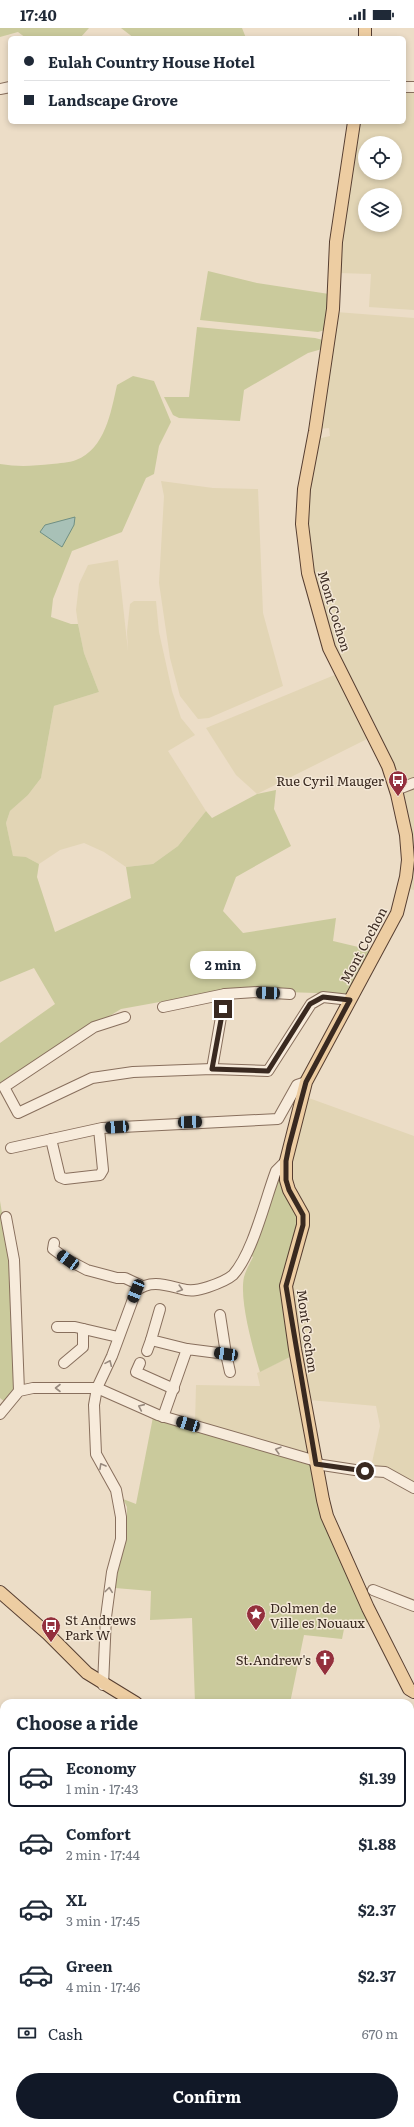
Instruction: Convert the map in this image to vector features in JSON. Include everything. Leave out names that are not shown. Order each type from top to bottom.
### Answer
[{"type":"main road","name":"Mont Cochon","points":[[354,124],[336,242],[333,309],[315,431],[304,489],[302,524],[308,573],[328,648],[376,740],[396,790],[406,835],[408,860],[405,884],[397,913],[306,1082],[286,1161],[286,1180],[289,1190],[303,1215],[303,1225],[286,1286],[295,1349],[327,1516],[368,1608],[409,1689],[414,1692]]},
{"type":"main road","points":[[0,1592],[48,1634],[87,1674],[103,1685],[129,1699]]},
{"type":"street","points":[[396,790],[414,783]]},
{"type":"street","points":[[212,1069],[225,994]]},
{"type":"street","points":[[163,1007],[225,994],[290,994]]},
{"type":"street","points":[[125,1017],[94,1027],[4,1087],[18,1113],[92,1078],[133,1072],[212,1069],[268,1071],[310,1004],[323,997],[350,1000]]},
{"type":"street","points":[[11,1148],[100,1129],[175,1123],[278,1119],[297,1085],[306,1082]]},
{"type":"street","points":[[51,1139],[60,1177],[65,1179],[100,1175],[103,1170],[100,1129]]},
{"type":"street","points":[[103,1685],[106,1617],[112,1572],[121,1538],[121,1517],[116,1490],[96,1454],[94,1405],[97,1388],[112,1356],[136,1291],[142,1286],[160,1283],[193,1291],[223,1282],[233,1274],[247,1254],[276,1172],[286,1161]]},
{"type":"street","points":[[6,1217],[14,1260],[19,1391]]},
{"type":"street","points":[[54,1243],[53,1249],[68,1260],[88,1270],[117,1278],[125,1278],[142,1286]]},
{"type":"street","points":[[147,1351],[160,1309]]},
{"type":"street","points":[[220,1315],[230,1372]]},
{"type":"street","points":[[57,1327],[83,1329],[118,1337]]},
{"type":"street","points":[[64,1363],[83,1347],[83,1329]]},
{"type":"street","points":[[151,1340],[187,1349],[226,1354]]},
{"type":"street","points":[[164,1417],[187,1349]]},
{"type":"street","points":[[140,1363],[136,1372],[174,1389]]},
{"type":"street","points":[[0,1414],[19,1391],[33,1388],[97,1388],[164,1417],[316,1463],[355,1470],[385,1472],[414,1488]]},
{"type":"street","points":[[374,1590],[414,1606]]},
{"type":"shaded area","points":[[406,90],[414,90],[414,310],[369,307],[371,274],[338,273],[357,124],[406,124]]},
{"type":"shaded area","points":[[336,312],[414,318],[414,781],[400,786],[376,726],[333,645],[312,573],[307,510],[310,476],[317,439],[330,436],[329,428],[319,429]]},
{"type":"shaded area","points":[[161,481],[213,488],[258,489],[263,613],[283,686],[209,718],[198,719],[180,696],[170,658],[159,583],[164,496]]},
{"type":"shaded area","points":[[75,517],[74,525],[62,547],[40,532],[45,525]]},
{"type":"shaded area","points":[[118,560],[128,651],[127,632],[130,604],[134,601],[156,601],[159,632],[172,691],[181,718],[195,735],[168,751],[206,811],[178,846],[153,864],[126,867],[104,852],[84,843],[60,850],[39,864],[26,857],[13,857],[6,823],[10,811],[28,795],[41,778],[54,706],[99,692],[84,653],[78,624],[76,610],[79,584],[88,565]]},
{"type":"shaded area","points":[[337,674],[369,738],[257,794],[236,775],[206,728]]},
{"type":"shaded area","points":[[414,787],[414,890],[409,889],[401,793]]},
{"type":"shaded area","points":[[306,1097],[414,1136],[414,1484],[397,1472],[371,1467],[380,1426],[376,1406],[309,1400],[291,1289],[310,1219],[292,1178],[291,1157]]},
{"type":"shaded area","points":[[292,1356],[310,1453],[308,1454],[195,1424],[196,1385],[260,1386],[257,1373]]},
{"type":"green space","points":[[0,28],[89,28],[82,36],[23,36],[18,32],[0,37]]},
{"type":"green space","points":[[121,28],[242,28],[245,36],[131,36]]},
{"type":"green space","points":[[208,271],[257,283],[329,294],[325,330],[318,332],[200,320]]},
{"type":"green space","points":[[197,327],[315,338],[323,340],[322,349],[308,353],[244,390],[240,421],[179,418],[173,415],[164,397],[189,397]]},
{"type":"green space","points":[[133,376],[154,381],[171,422],[159,446],[154,474],[146,478],[122,532],[72,551],[53,599],[51,617],[71,624],[78,624],[84,653],[99,692],[54,706],[41,778],[28,795],[10,811],[6,823],[13,856],[26,857],[39,864],[37,877],[55,932],[131,898],[126,867],[153,864],[178,846],[206,811],[212,818],[257,794],[276,790],[274,809],[291,846],[236,877],[223,911],[243,933],[336,918],[333,941],[371,950],[347,994],[226,990],[121,1009],[0,1083],[0,1043],[55,1004],[34,968],[0,982],[0,464],[26,466],[64,463],[76,460],[86,455],[100,439],[105,428],[117,385]]},
{"type":"green space","points":[[281,1176],[298,1219],[280,1287],[292,1356],[260,1372],[245,1311],[243,1298],[244,1277],[253,1257],[249,1254],[277,1179]]},
{"type":"green space","points":[[0,1201],[15,1291],[16,1389],[5,1402],[0,1398]]},
{"type":"green space","name":"St.Andrew's","points":[[153,1417],[312,1463],[370,1621],[344,1629],[342,1639],[304,1635],[291,1699],[195,1699],[192,1618],[150,1620],[151,1591],[115,1588],[127,1516],[127,1507],[123,1499],[136,1504]]},
{"type":"place","name":"Rue Cyril Mauger","points":[[398,797]]},
{"type":"place","name":"Dolmen de Ville es Nouaux","points":[[256,1631]]},
{"type":"place","name":"St Andrews Park W","points":[[51,1643]]},
{"type":"place","name":"St.Andrew's","points":[[325,1676]]},
{"type":"route","points":[[223,1009],[212,1069],[268,1071],[310,1004],[323,997],[350,1000],[306,1082],[289,1146],[286,1161],[286,1180],[289,1190],[303,1215],[303,1225],[286,1286],[295,1349],[316,1464],[365,1471]]}]
